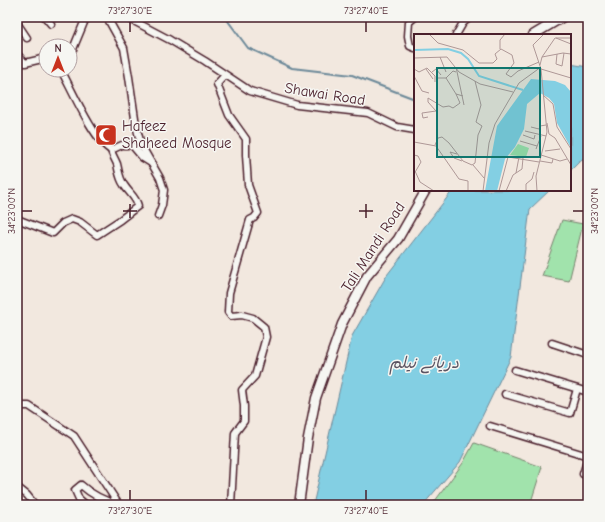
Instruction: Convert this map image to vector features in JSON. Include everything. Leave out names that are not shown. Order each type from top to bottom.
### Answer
[{"type":"street","points":[[45,17],[51,24]]},
{"type":"street","points":[[78,38],[85,20],[90,17]]},
{"type":"street","points":[[102,17],[110,19],[124,48],[130,77],[136,125],[141,145],[160,178],[164,190],[162,205],[158,216]]},
{"type":"street","name":"Shawai Road","points":[[130,17],[132,20],[205,61],[250,91],[297,105],[368,113],[397,127],[414,130]]},
{"type":"street","points":[[414,48],[410,46],[408,36],[409,22],[415,17]]},
{"type":"street","points":[[457,34],[463,23],[470,17]]},
{"type":"street","points":[[535,34],[563,17]]},
{"type":"street","points":[[17,23],[26,38]]},
{"type":"street","points":[[17,54],[25,63],[38,60]]},
{"type":"street","points":[[225,75],[217,84],[229,115],[246,140],[248,185],[258,213],[250,220],[229,293],[228,312],[231,316],[242,315],[253,318],[264,327],[266,337],[256,376],[242,390],[244,421],[235,432],[231,505]]},
{"type":"street","points":[[17,219],[53,233],[63,223],[72,219],[80,222],[97,235],[138,206],[136,200],[118,176],[117,164],[110,150],[96,135],[66,78]]},
{"type":"street","points":[[110,150],[122,145],[132,145],[143,158],[151,163]]},
{"type":"street","name":"Tali Mandi Road","points":[[298,505],[308,438],[316,398],[342,324],[367,276],[398,239],[425,191]]},
{"type":"street","points":[[552,343],[588,354]]},
{"type":"street","points":[[515,370],[588,392]]},
{"type":"street","points":[[505,394],[570,413],[576,389]]},
{"type":"street","points":[[17,406],[29,406],[74,436],[119,505]]},
{"type":"street","points":[[490,426],[588,457],[582,474]]},
{"type":"street","points":[[86,505],[79,499],[75,490],[81,485],[102,500],[119,505]]},
{"type":"street","points":[[17,487],[27,495],[35,505]]},
{"type":"green space","points":[[562,220],[583,224],[569,281],[542,276]]},
{"type":"green space","points":[[474,443],[542,467],[530,505],[432,505],[463,463]]},
{"type":"water","points":[[571,64],[588,67],[588,157],[579,162],[571,170]]},
{"type":"water","name":"دریائے نیلم","points":[[452,191],[549,191],[530,209],[511,357],[460,462],[423,505],[313,505],[352,336],[387,275]]},
{"type":"waterway","points":[[225,17],[248,48],[292,68],[352,75],[414,99]]},
{"type":"place","name":"Hafeez Shaheed Mosque","points":[[106,135]]}]
